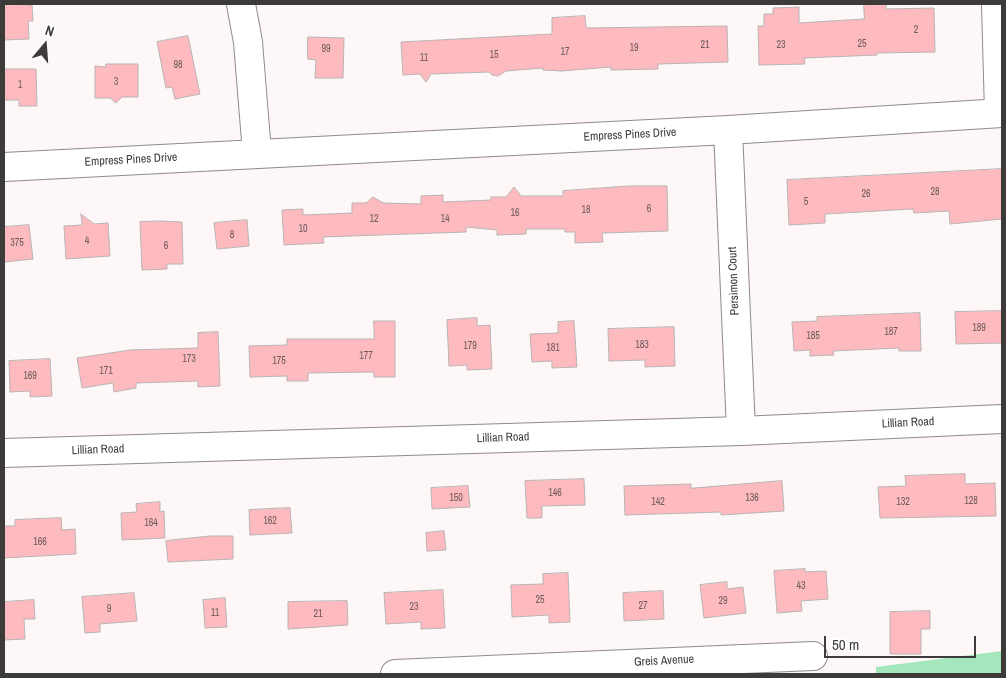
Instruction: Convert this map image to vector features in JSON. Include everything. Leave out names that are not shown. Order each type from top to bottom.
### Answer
[{"type":"street","points":[[241,4],[248,42],[257,153]]},
{"type":"street","points":[[996,4],[1001,113]]},
{"type":"street","name":"Empress Pines Drive","points":[[4,167],[728,130],[1001,113]]},
{"type":"street","name":"Persimon Court","points":[[728,130],[740,431]]},
{"type":"street","name":"Lillian Road","points":[[4,453],[740,431],[1002,419]]},
{"type":"street","name":"Greis Avenue","points":[[395,674],[698,667],[813,656]]},
{"type":"green space","points":[[1002,651],[1002,674],[876,674],[876,667]]},
{"type":"building","points":[[4,4],[32,5],[33,21],[28,21],[29,39],[4,40]]},
{"type":"building","points":[[864,4],[886,4],[886,9],[934,8],[935,52],[877,53],[877,55],[804,58],[805,64],[759,65],[758,26],[764,26],[764,14],[773,14],[773,8],[799,7],[799,23],[864,19]]},
{"type":"building","points":[[585,16],[586,28],[727,26],[728,62],[658,64],[658,69],[611,70],[611,67],[562,71],[543,70],[543,68],[506,71],[498,76],[492,75],[489,72],[431,74],[426,82],[420,74],[403,75],[401,42],[552,34],[552,18]]},
{"type":"building","points":[[188,36],[200,94],[175,99],[172,87],[166,88],[157,42]]},
{"type":"building","points":[[308,37],[344,38],[343,78],[315,78],[316,60],[308,59]]},
{"type":"building","points":[[106,64],[138,64],[138,97],[122,97],[116,103],[110,98],[95,98],[95,66],[106,67]]},
{"type":"building","points":[[4,69],[36,69],[37,106],[19,106],[19,100],[4,100]]},
{"type":"building","points":[[1002,169],[1002,219],[950,224],[949,211],[914,213],[913,209],[825,214],[825,223],[789,225],[787,180]]},
{"type":"building","points":[[629,186],[667,186],[668,231],[602,233],[603,242],[575,243],[575,232],[565,232],[565,229],[526,229],[526,234],[497,235],[497,230],[466,227],[466,232],[323,237],[324,243],[284,245],[282,210],[303,209],[303,215],[352,213],[352,203],[366,203],[373,197],[383,203],[421,204],[421,196],[443,195],[443,202],[491,200],[491,197],[506,197],[514,187],[521,196],[563,196],[563,191]]},
{"type":"building","points":[[81,214],[94,224],[108,223],[110,256],[66,259],[64,226],[82,225]]},
{"type":"building","points":[[247,220],[249,246],[217,249],[214,223]]},
{"type":"building","points":[[140,222],[182,222],[183,264],[167,264],[167,269],[142,270]]},
{"type":"building","points":[[29,225],[33,259],[4,262],[4,227]]},
{"type":"building","points":[[1002,311],[1002,343],[956,344],[955,312]]},
{"type":"building","points":[[920,313],[921,351],[899,351],[899,348],[833,351],[834,355],[810,356],[810,350],[794,351],[792,322],[817,321],[817,317]]},
{"type":"building","points":[[477,318],[477,326],[490,325],[492,369],[467,370],[467,365],[449,366],[447,320]]},
{"type":"building","points":[[374,321],[395,321],[395,377],[374,377],[374,372],[308,373],[308,381],[287,381],[287,376],[250,377],[249,346],[287,345],[287,339],[374,339]]},
{"type":"building","points":[[574,321],[577,367],[552,368],[552,361],[532,362],[530,334],[558,333],[558,322]]},
{"type":"building","points":[[674,327],[675,366],[645,367],[645,360],[609,361],[608,329]]},
{"type":"building","points":[[218,332],[220,386],[198,387],[198,381],[136,383],[136,388],[114,392],[113,383],[82,388],[77,358],[130,350],[198,348],[198,333]]},
{"type":"building","points":[[50,359],[52,396],[30,397],[30,391],[10,392],[9,361]]},
{"type":"building","points":[[965,474],[965,484],[995,483],[996,516],[880,518],[878,487],[906,486],[905,476]]},
{"type":"building","points":[[584,479],[585,505],[542,506],[542,518],[527,518],[525,481]]},
{"type":"building","points":[[782,481],[784,511],[721,515],[721,512],[625,515],[624,486],[691,484],[691,488]]},
{"type":"building","points":[[468,486],[470,507],[432,509],[431,488]]},
{"type":"building","points":[[160,502],[160,512],[164,511],[165,538],[122,540],[121,513],[137,512],[136,504]]},
{"type":"building","points":[[290,508],[292,533],[250,535],[249,510]]},
{"type":"building","points":[[61,518],[62,530],[75,529],[76,554],[4,558],[4,526],[15,526],[15,520]]},
{"type":"building","points":[[444,531],[446,550],[427,551],[426,533]]},
{"type":"building","points":[[210,536],[233,536],[233,559],[168,562],[166,541]]},
{"type":"building","points":[[805,569],[805,572],[826,571],[828,599],[801,601],[802,611],[777,613],[774,571]]},
{"type":"building","points":[[568,573],[570,622],[549,623],[549,615],[512,617],[511,585],[543,584],[543,574]]},
{"type":"building","points":[[727,582],[727,589],[743,587],[746,613],[704,618],[700,585]]},
{"type":"building","points":[[443,590],[445,628],[421,629],[421,622],[386,624],[384,593]]},
{"type":"building","points":[[663,591],[664,619],[624,621],[623,593]]},
{"type":"building","points":[[134,593],[137,621],[100,624],[100,632],[85,633],[82,597]]},
{"type":"building","points":[[225,598],[227,627],[205,628],[203,600]]},
{"type":"building","points":[[34,600],[35,619],[24,619],[25,639],[4,640],[4,602]]},
{"type":"building","points":[[347,601],[348,625],[288,629],[288,602]]},
{"type":"building","points":[[930,611],[930,629],[921,629],[921,654],[890,654],[890,612]]}]
